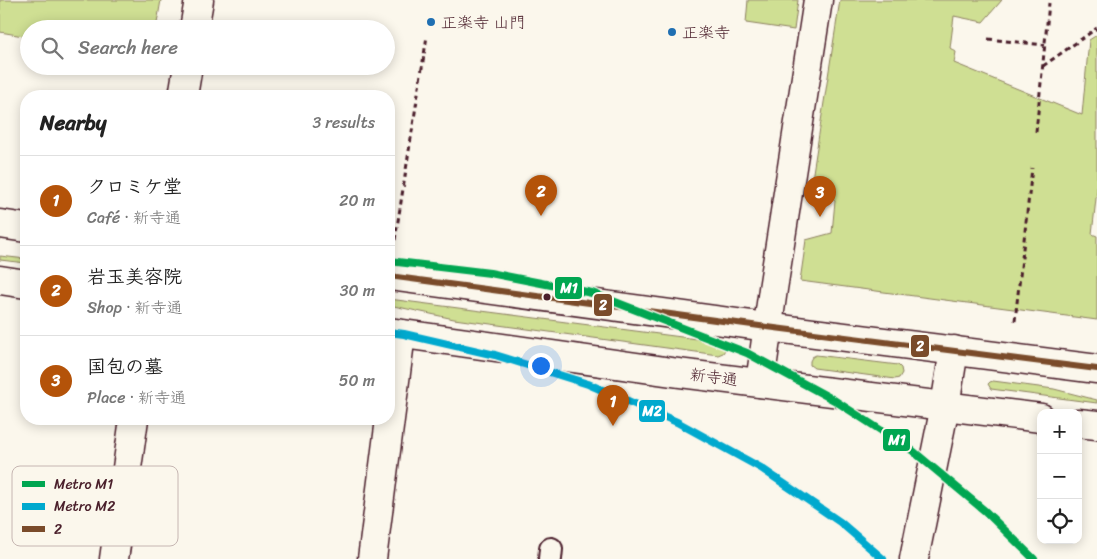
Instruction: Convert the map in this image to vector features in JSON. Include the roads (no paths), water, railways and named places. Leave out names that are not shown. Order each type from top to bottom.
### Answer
[{"type":"street","points":[[196,20],[199,0]]},
{"type":"street","points":[[760,383],[818,0]]},
{"type":"street","points":[[184,90],[186,75]]},
{"type":"street","points":[[0,224],[20,227]]},
{"type":"street","points":[[395,277],[1097,369]]},
{"type":"street","points":[[0,280],[20,283]]},
{"type":"street","points":[[395,333],[395,381]]},
{"type":"street","name":"新寺通","points":[[395,333],[760,383],[1037,418]]},
{"type":"street","points":[[914,559],[945,406],[954,350]]},
{"type":"street","points":[[1082,423],[1097,425]]},
{"type":"street","points":[[127,466],[133,425]]},
{"type":"street","points":[[372,559],[389,425]]},
{"type":"street","points":[[114,559],[116,546]]},
{"type":"metro line","name":"M1","points":[[395,262],[490,273],[592,293],[747,353],[834,400],[913,451],[985,511],[1034,559]]},
{"type":"metro line","name":"M2","points":[[395,333],[495,355],[588,384],[677,422],[761,468],[840,522],[883,559]]},
{"type":"place","name":"正楽寺 山門","points":[[431,22]]},
{"type":"place","name":"正楽寺","points":[[672,32]]},
{"type":"place","name":"岩玉美容院","points":[[541,216]]},
{"type":"place","name":"国包の墓","points":[[820,217]]},
{"type":"place","name":"クロミケ堂","points":[[613,426]]}]
